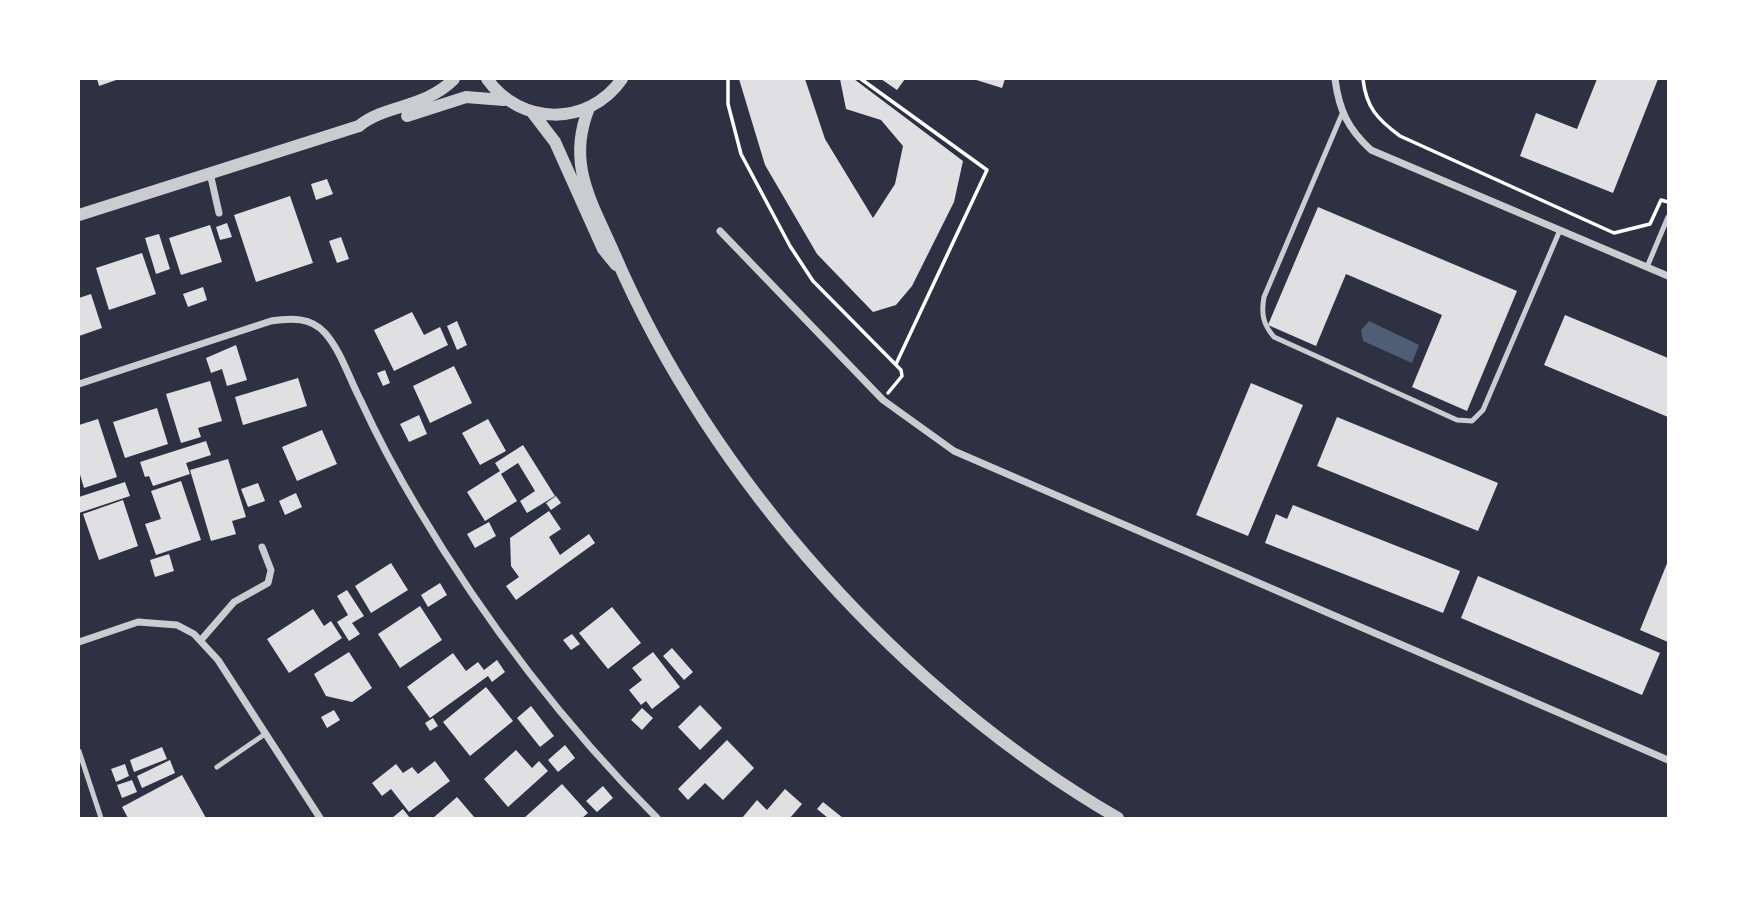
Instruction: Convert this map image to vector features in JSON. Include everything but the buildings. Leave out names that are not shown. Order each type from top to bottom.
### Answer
[{"type":"street","points":[[359,127],[372,118],[429,98],[454,79]]},
{"type":"street","points":[[487,79],[509,101]]},
{"type":"street","points":[[79,215],[359,127],[371,127],[466,97],[509,101],[532,112],[561,116],[589,108],[603,99],[622,79]]},
{"type":"street","points":[[1335,79],[1342,114],[1354,134],[1371,150],[1668,276]]},
{"type":"street","points":[[589,108],[580,134],[578,163],[619,267],[657,345],[699,414],[777,518],[823,573],[917,668],[1024,757],[1118,818]]},
{"type":"street","points":[[532,112],[555,142],[603,249],[619,267]]},
{"type":"street","points":[[210,173],[219,213]]},
{"type":"street","points":[[720,231],[883,400],[954,452],[1668,760]]},
{"type":"street","points":[[79,384],[271,321],[289,318],[307,321],[323,331],[335,345],[377,435],[417,507],[506,644],[593,751],[657,818]]},
{"type":"street","points":[[201,640],[234,602],[268,583],[271,570],[262,547]]},
{"type":"street","points":[[79,642],[138,622],[158,621],[177,625],[201,640],[218,660],[320,818]]},
{"type":"lane","points":[[1342,114],[1264,297],[1261,312],[1265,326],[1275,337],[1457,420],[1472,421],[1483,410],[1560,230]]},
{"type":"lane","points":[[1647,267],[1668,217]]},
{"type":"lane","points":[[217,767],[265,734]]},
{"type":"lane","points":[[79,751],[101,818]]},
{"type":"path","points":[[728,79],[728,104],[741,154],[790,246],[813,281],[896,364],[902,376],[883,400]]},
{"type":"path","points":[[861,79],[987,170],[896,364]]},
{"type":"path","points":[[1363,79],[1365,100],[1377,119],[1400,136],[1614,233],[1650,225],[1661,200],[1668,202]]},
{"type":"water","points":[[1369,321],[1419,345],[1412,363],[1363,341],[1361,330]]}]
